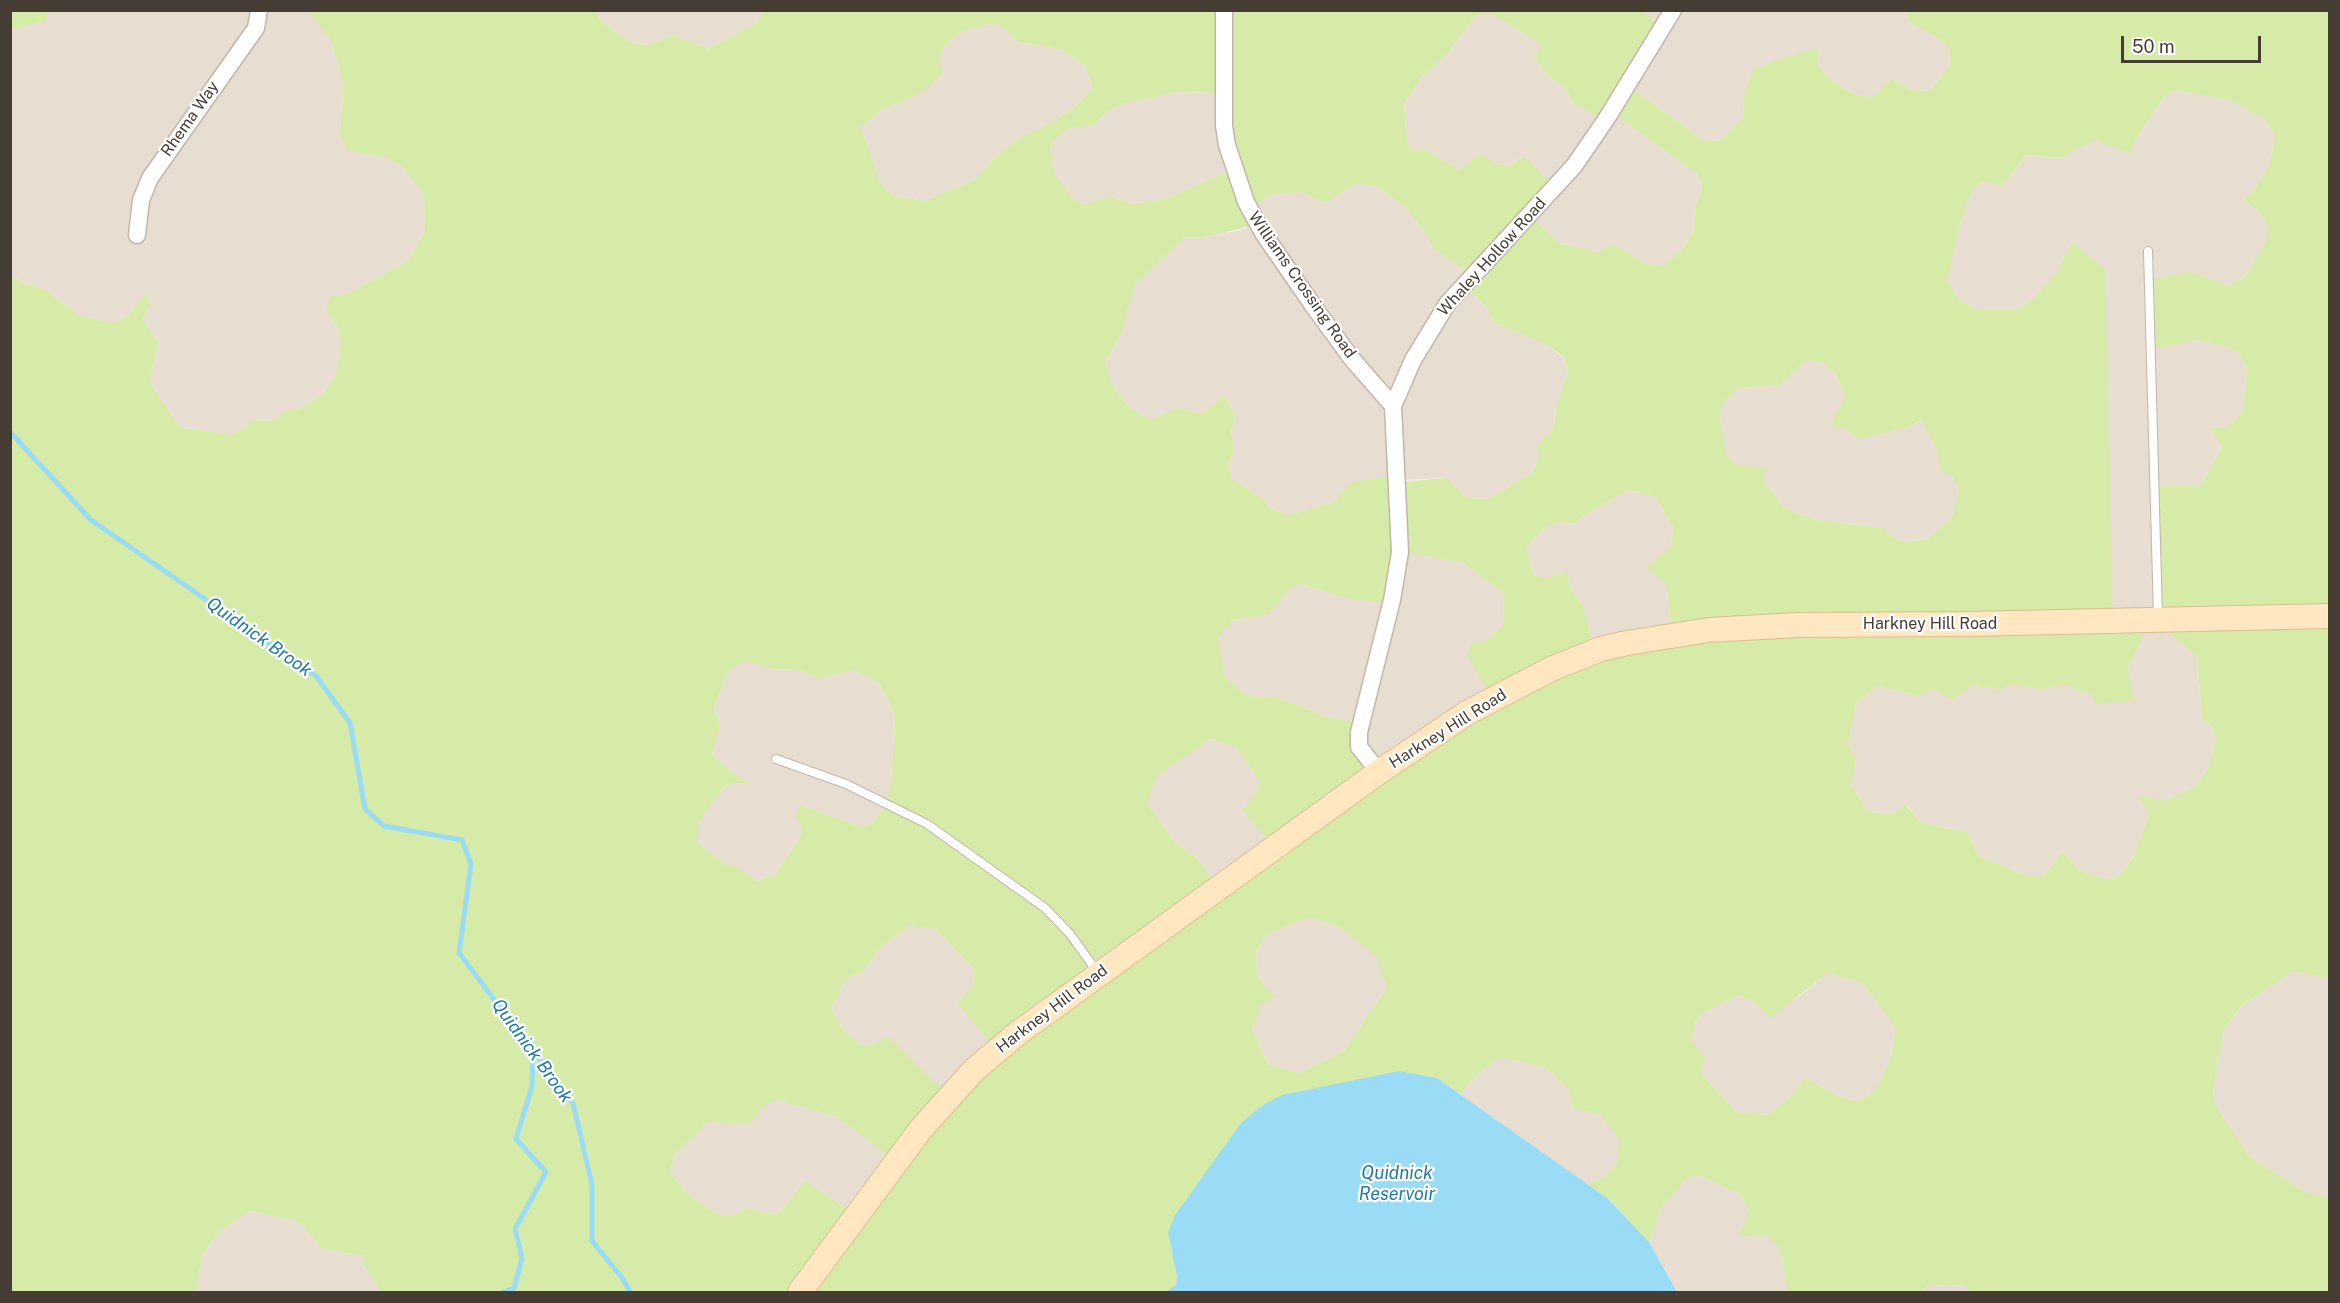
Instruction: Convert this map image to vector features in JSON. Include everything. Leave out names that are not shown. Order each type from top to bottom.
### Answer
[{"type":"main road","name":"Harkney Hill Road","points":[[800,1293],[910,1143],[946,1099],[1018,1033],[1379,772],[1467,713],[1551,669],[1601,649],[1653,637],[1709,630],[1797,625],[2330,616]]},
{"type":"street","name":"Rhema Way","points":[[137,235],[141,200],[150,178],[256,28],[259,10]]},
{"type":"street","name":"Williams Crossing Road","points":[[1224,10],[1224,126],[1230,155],[1246,202],[1263,233],[1314,307],[1352,359],[1393,406]]},
{"type":"street","name":"Whaley Hollow Road","points":[[1379,772],[1359,747],[1359,732],[1392,600],[1400,552],[1393,406],[1413,360],[1442,311],[1574,166],[1608,118],[1673,10]]},
{"type":"lane","points":[[2148,251],[2158,620]]},
{"type":"lane","points":[[776,759],[846,784],[927,824],[1045,908],[1070,934],[1098,974]]},
{"type":"shaded area","points":[[49,10],[309,10],[314,15],[331,41],[343,82],[340,136],[349,151],[385,157],[402,167],[424,194],[425,231],[409,260],[343,296],[328,314],[339,329],[341,345],[336,376],[323,394],[299,409],[286,411],[273,421],[254,420],[233,435],[180,427],[149,382],[158,343],[143,319],[150,305],[146,293],[128,316],[114,323],[80,316],[47,291],[11,277],[10,30],[46,21]]},
{"type":"shaded area","points":[[596,11],[765,11],[757,23],[708,49],[674,35],[646,45],[630,42],[600,20]]},
{"type":"shaded area","points":[[1642,11],[1908,11],[1907,21],[1942,41],[1950,51],[1949,67],[1929,91],[1911,90],[1891,78],[1873,97],[1856,95],[1827,78],[1817,64],[1819,52],[1753,74],[1743,98],[1744,117],[1719,141],[1701,139],[1627,84],[1662,25]]},
{"type":"shaded area","points":[[1492,14],[1537,41],[1540,46],[1534,58],[1547,75],[1565,87],[1573,103],[1611,112],[1697,174],[1702,187],[1693,212],[1694,229],[1684,247],[1664,266],[1646,264],[1613,245],[1599,252],[1559,243],[1532,218],[1523,156],[1510,166],[1493,164],[1459,170],[1425,149],[1412,149],[1407,143],[1404,104],[1421,78],[1449,52],[1476,15]]},
{"type":"shaded area","points":[[987,24],[1000,26],[1018,42],[1063,50],[1085,66],[1092,88],[1076,106],[1052,122],[1019,138],[996,156],[974,180],[924,201],[894,196],[880,183],[861,127],[885,108],[908,100],[939,60],[944,46],[963,31]]},
{"type":"shaded area","points":[[2175,90],[2234,101],[2265,120],[2275,135],[2270,163],[2253,192],[2243,199],[2259,212],[2268,226],[2268,240],[2245,276],[2229,286],[2192,272],[2150,349],[2197,340],[2225,346],[2238,352],[2247,369],[2242,413],[2226,428],[2219,440],[2222,447],[2201,485],[2158,485],[2154,620],[2197,657],[2202,718],[2211,726],[2216,739],[2209,767],[2194,787],[2166,801],[2149,814],[2131,861],[2115,878],[2105,879],[2080,870],[2062,852],[2044,875],[2023,875],[1978,855],[1967,832],[1922,823],[1907,805],[1892,814],[1868,812],[1851,786],[1856,761],[1848,745],[1856,703],[1877,686],[1918,696],[1933,689],[1952,700],[1972,686],[2003,689],[2011,685],[2042,689],[2066,685],[2091,695],[2133,700],[2128,667],[2142,636],[2112,615],[2072,242],[2056,273],[2033,299],[2016,310],[1975,309],[1960,301],[1946,281],[1960,223],[1972,189],[1981,181],[2002,186],[2026,155],[2064,158],[2071,151],[2096,141],[2130,152],[2134,142],[2163,98]]},
{"type":"shaded area","points":[[1177,92],[1226,93],[1233,112],[1230,139],[1238,167],[1166,199],[1132,204],[1110,196],[1086,204],[1073,200],[1054,174],[1050,152],[1052,142],[1067,129],[1094,125],[1105,113],[1123,104]]},
{"type":"shaded area","points":[[1355,184],[1376,186],[1407,209],[1427,236],[1431,247],[1472,276],[1466,288],[1487,308],[1493,322],[1545,344],[1564,358],[1568,372],[1556,407],[1554,427],[1537,445],[1539,457],[1532,473],[1488,499],[1468,498],[1447,478],[1352,482],[1335,502],[1288,515],[1269,508],[1263,499],[1231,478],[1228,464],[1234,452],[1231,429],[1235,417],[1225,395],[1202,414],[1177,408],[1151,420],[1130,408],[1111,384],[1106,361],[1121,334],[1135,285],[1185,237],[1202,238],[1246,229],[1252,210],[1269,195],[1302,192],[1325,203]]},
{"type":"shaded area","points":[[1806,360],[1824,363],[1836,374],[1845,397],[1831,426],[1845,429],[1860,439],[1903,429],[1923,420],[1937,451],[1940,468],[1953,478],[1959,490],[1952,517],[1928,539],[1905,542],[1890,536],[1885,528],[1816,520],[1785,508],[1764,482],[1737,466],[1725,454],[1720,418],[1723,402],[1739,388],[1780,385]]},
{"type":"shaded area","points":[[1628,490],[1655,496],[1673,528],[1671,547],[1647,567],[1666,584],[1672,629],[1595,650],[1583,605],[1569,586],[1568,572],[1547,578],[1533,575],[1526,547],[1545,528],[1561,522],[1576,524],[1583,516]]},
{"type":"shaded area","points":[[1408,553],[1464,563],[1504,594],[1503,626],[1484,642],[1491,696],[1379,771],[1364,757],[1361,724],[1324,716],[1279,698],[1246,696],[1224,675],[1217,636],[1233,620],[1268,615],[1288,589],[1300,584],[1349,599],[1401,554]]},
{"type":"shaded area","points":[[746,660],[772,669],[799,670],[818,679],[854,670],[879,683],[895,716],[891,780],[886,805],[873,822],[861,827],[800,805],[802,829],[798,841],[774,875],[757,881],[729,864],[727,866],[698,845],[698,822],[723,788],[733,783],[749,784],[727,769],[712,754],[720,725],[714,709],[728,671]]},
{"type":"shaded area","points":[[1210,739],[1236,747],[1260,782],[1257,791],[1272,844],[1216,885],[1196,857],[1177,845],[1147,804],[1154,778]]},
{"type":"shaded area","points":[[1310,917],[1339,927],[1378,957],[1387,987],[1344,1051],[1299,1073],[1268,1064],[1252,1030],[1265,988],[1257,974],[1256,951],[1268,934]]},
{"type":"shaded area","points":[[909,926],[935,929],[975,970],[972,988],[997,1049],[947,1098],[867,1046],[859,1044],[841,1028],[831,1008],[846,978],[863,972],[877,950]]},
{"type":"shaded area","points":[[2293,972],[2329,978],[2329,1197],[2305,1192],[2249,1156],[2214,1103],[2213,1089],[2224,1029],[2242,1005]]},
{"type":"shaded area","points":[[1827,973],[1862,983],[1890,1020],[1895,1031],[1891,1056],[1879,1085],[1869,1095],[1857,1101],[1838,1096],[1805,1078],[1791,1096],[1768,1115],[1737,1112],[1701,1074],[1692,1040],[1695,1022],[1703,1013],[1737,995],[1757,1003],[1798,998]]},
{"type":"shaded area","points":[[1503,1058],[1546,1068],[1569,1090],[1572,1108],[1600,1115],[1621,1139],[1616,1164],[1606,1177],[1587,1184],[1460,1094],[1478,1074],[1496,1060]]},
{"type":"shaded area","points":[[777,1100],[837,1117],[894,1160],[856,1216],[805,1180],[781,1211],[775,1215],[745,1208],[733,1216],[716,1214],[685,1191],[670,1173],[674,1155],[708,1122],[750,1123],[765,1105]]},
{"type":"shaded area","points":[[1701,1176],[1741,1195],[1749,1211],[1779,1248],[1788,1292],[1677,1292],[1649,1242],[1662,1206],[1678,1185],[1689,1177]]},
{"type":"shaded area","points":[[250,1211],[299,1222],[322,1249],[364,1256],[364,1266],[381,1292],[196,1292],[202,1255],[220,1231]]},
{"type":"shaded area","points":[[1963,1285],[1972,1292],[1923,1292],[1928,1286]]},
{"type":"green space","points":[[765,10],[1642,11],[1662,25],[1627,84],[1701,139],[1719,141],[1744,117],[1743,98],[1754,68],[1816,48],[1819,52],[1817,64],[1827,78],[1856,95],[1873,97],[1891,78],[1911,90],[1929,91],[1949,67],[1950,51],[1942,41],[1907,21],[1908,11],[2329,11],[2329,978],[2293,972],[2242,1005],[2224,1029],[2213,1089],[2214,1103],[2249,1156],[2305,1192],[2329,1197],[2329,1292],[1972,1292],[1963,1285],[1928,1286],[1922,1292],[1788,1292],[1779,1248],[1766,1235],[1740,1236],[1749,1211],[1741,1195],[1701,1176],[1688,1177],[1662,1206],[1649,1242],[1607,1198],[1587,1184],[1605,1177],[1616,1164],[1620,1139],[1600,1115],[1572,1108],[1569,1090],[1546,1068],[1503,1058],[1496,1060],[1478,1074],[1460,1094],[1437,1078],[1240,1124],[1175,1215],[1168,1232],[1177,1277],[1176,1285],[1166,1292],[381,1292],[364,1266],[364,1256],[322,1249],[299,1222],[250,1211],[220,1231],[202,1255],[196,1292],[11,1292],[10,277],[47,291],[80,316],[114,323],[128,316],[146,292],[150,305],[143,319],[158,343],[149,382],[180,427],[233,435],[254,420],[273,421],[286,411],[299,409],[323,394],[336,375],[341,345],[339,329],[328,314],[327,307],[331,296],[343,296],[409,260],[425,231],[424,195],[402,167],[385,157],[348,151],[340,136],[343,82],[331,41],[309,11],[596,11],[600,20],[630,42],[646,45],[674,35],[708,49],[756,23]],"holes":[[[1492,14],[1537,41],[1540,46],[1534,58],[1547,75],[1565,87],[1573,103],[1603,120],[1611,112],[1697,174],[1702,187],[1693,212],[1694,229],[1684,247],[1664,266],[1646,264],[1613,244],[1599,252],[1559,243],[1532,218],[1554,186],[1524,156],[1510,166],[1493,164],[1481,153],[1459,170],[1425,149],[1412,149],[1407,143],[1404,104],[1421,78],[1449,52],[1476,15]],[[988,24],[1000,26],[1018,42],[1063,50],[1085,66],[1092,88],[1076,106],[1052,122],[1019,138],[996,156],[974,180],[924,201],[894,196],[880,183],[861,127],[885,108],[908,100],[930,86],[942,73],[939,60],[944,46],[963,31]],[[2175,90],[2233,101],[2265,120],[2275,135],[2270,163],[2253,192],[2243,199],[2259,212],[2268,226],[2267,240],[2245,276],[2229,286],[2192,272],[2148,280],[2150,350],[2197,340],[2225,346],[2238,352],[2247,369],[2242,413],[2226,428],[2210,428],[2222,447],[2201,485],[2158,485],[2153,619],[2197,657],[2202,718],[2211,726],[2216,739],[2209,767],[2194,787],[2166,801],[2139,795],[2149,814],[2131,861],[2115,878],[2105,879],[2080,870],[2062,852],[2044,875],[2023,875],[1978,855],[1967,832],[1922,823],[1906,805],[1892,814],[1868,812],[1851,786],[1856,761],[1848,745],[1856,703],[1877,686],[1918,696],[1933,690],[1952,700],[1972,686],[2003,689],[2011,685],[2042,689],[2066,685],[2091,695],[2096,704],[2134,700],[2128,667],[2143,637],[2132,620],[2112,614],[2105,269],[2072,242],[2056,273],[2033,299],[2016,310],[1975,309],[1960,301],[1947,281],[1960,223],[1972,189],[1981,181],[2002,186],[2026,155],[2064,158],[2071,151],[2096,141],[2130,153],[2134,142],[2163,98]],[[1177,92],[1226,93],[1233,112],[1230,139],[1238,167],[1166,199],[1132,204],[1110,196],[1086,204],[1074,200],[1054,173],[1050,152],[1052,142],[1067,129],[1094,125],[1105,113],[1123,104]],[[1355,184],[1376,186],[1407,209],[1427,236],[1431,247],[1472,276],[1466,287],[1487,308],[1493,322],[1545,344],[1564,357],[1568,372],[1556,407],[1554,427],[1537,445],[1539,457],[1532,473],[1488,499],[1468,498],[1447,478],[1401,482],[1398,475],[1351,482],[1335,502],[1288,515],[1269,508],[1263,499],[1231,478],[1228,464],[1234,452],[1231,429],[1235,417],[1225,395],[1202,414],[1177,408],[1151,420],[1130,408],[1111,384],[1106,361],[1121,334],[1135,285],[1185,237],[1202,238],[1259,224],[1252,210],[1269,195],[1302,192],[1325,203]],[[1806,360],[1824,363],[1836,374],[1845,397],[1830,426],[1845,429],[1860,439],[1903,429],[1922,420],[1937,451],[1940,469],[1953,478],[1959,490],[1952,517],[1928,539],[1905,542],[1890,536],[1885,528],[1816,520],[1785,508],[1764,482],[1765,467],[1737,466],[1726,454],[1720,418],[1723,402],[1739,388],[1780,385]],[[1628,490],[1655,496],[1673,528],[1671,547],[1646,567],[1666,584],[1672,629],[1595,650],[1583,605],[1569,586],[1568,572],[1547,578],[1533,575],[1526,547],[1545,528],[1561,522],[1576,524],[1583,516]],[[1408,553],[1464,563],[1504,594],[1503,626],[1484,642],[1472,642],[1467,655],[1491,697],[1379,771],[1359,747],[1361,724],[1324,716],[1279,698],[1246,696],[1224,675],[1218,636],[1233,620],[1268,615],[1288,590],[1300,584],[1349,599],[1395,604],[1402,554]],[[746,661],[772,669],[799,670],[818,679],[854,670],[879,683],[895,716],[891,780],[886,805],[873,822],[861,827],[800,805],[796,817],[802,829],[798,841],[774,875],[757,881],[729,863],[727,866],[698,844],[698,822],[723,788],[733,783],[750,784],[727,769],[712,754],[720,725],[714,709],[728,671]],[[1210,739],[1236,747],[1260,782],[1257,791],[1243,810],[1271,844],[1216,885],[1196,857],[1177,845],[1147,804],[1155,778]],[[1310,917],[1339,927],[1377,957],[1387,987],[1344,1051],[1299,1073],[1268,1064],[1252,1030],[1261,1005],[1276,995],[1265,988],[1257,974],[1256,951],[1268,934]],[[909,926],[935,929],[975,970],[972,988],[957,1003],[996,1049],[945,1093],[889,1037],[867,1046],[859,1044],[841,1028],[831,1008],[846,978],[863,972],[877,950]],[[1827,973],[1862,983],[1890,1020],[1895,1031],[1891,1056],[1879,1084],[1869,1095],[1857,1101],[1838,1096],[1805,1078],[1791,1096],[1768,1115],[1737,1112],[1701,1074],[1704,1057],[1692,1040],[1695,1022],[1703,1013],[1737,995],[1757,1003],[1769,1019]],[[777,1100],[837,1117],[894,1160],[856,1216],[805,1180],[781,1211],[775,1215],[745,1208],[733,1216],[716,1214],[685,1191],[670,1173],[674,1155],[708,1122],[750,1124],[765,1105]]]},
{"type":"green space","points":[[10,11],[49,11],[46,21],[11,30]]},
{"type":"water","name":"Quidnick Reservoir","points":[[1399,1071],[1437,1078],[1607,1198],[1649,1242],[1677,1292],[1166,1292],[1176,1285],[1177,1277],[1168,1232],[1175,1215],[1240,1124],[1263,1105],[1282,1095]]},
{"type":"waterway","name":"Quidnick Brook","points":[[10,432],[91,520],[316,676],[350,723],[365,809],[384,826],[462,840],[471,864],[459,953],[573,1103],[592,1185],[592,1241],[623,1279],[630,1292]]},
{"type":"waterway","points":[[504,1292],[514,1288],[522,1258],[515,1229],[546,1172],[516,1139],[532,1086],[533,1050]]}]
